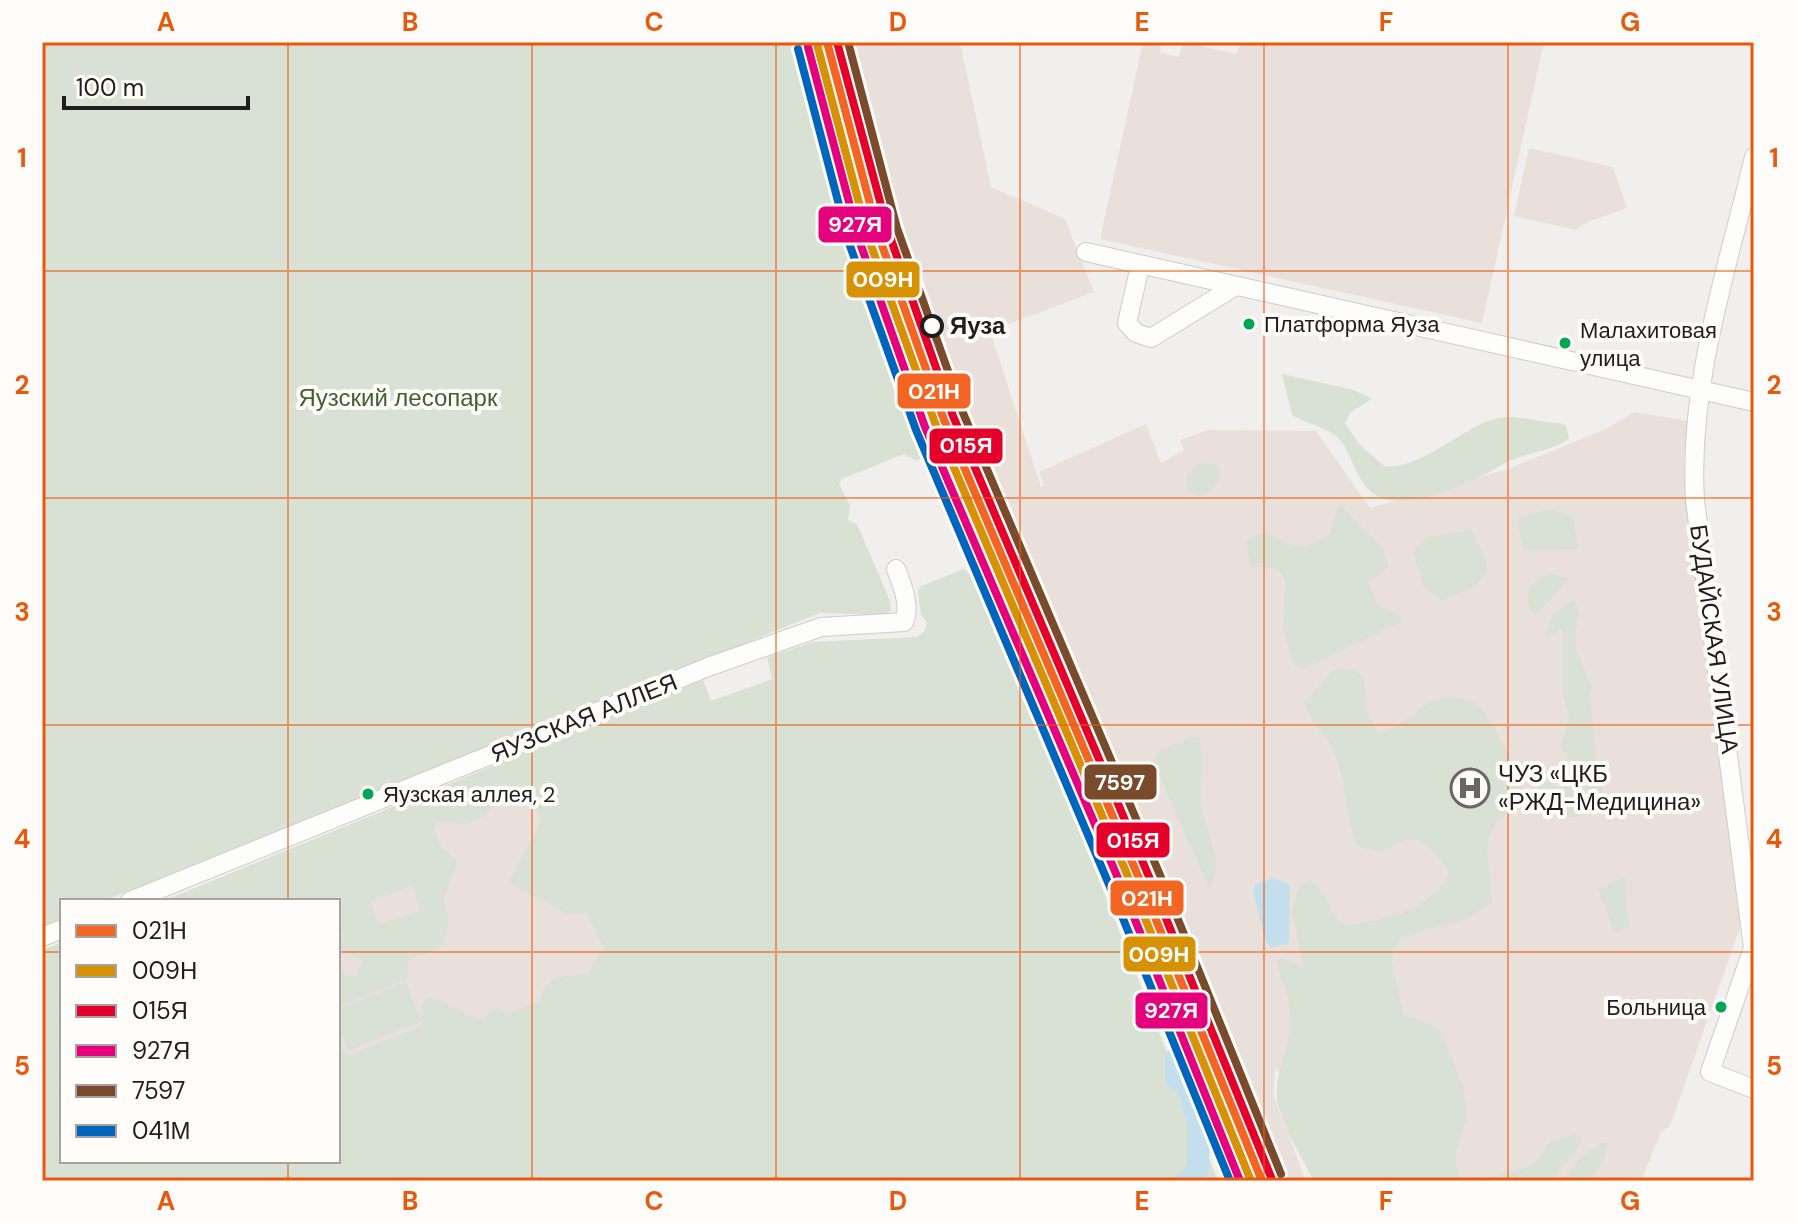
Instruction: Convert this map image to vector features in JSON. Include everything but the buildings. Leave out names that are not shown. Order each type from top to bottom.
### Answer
[{"type":"street","name":"БУДАЙСКАЯ УЛИЦА","points":[[1754,157],[1700,390],[1692,451],[1695,500],[1754,948],[1710,1072],[1754,1089]]},
{"type":"street","points":[[1086,252],[1754,402]]},
{"type":"street","points":[[1140,266],[1127,323],[1136,333],[1151,338],[1234,287]]},
{"type":"street","name":"ЯУЗСКАЯ АЛЛЕЯ","points":[[135,899],[738,656],[821,627],[904,622],[907,616],[903,586],[896,569]]},
{"type":"shaded area","name":"ЧУЗ «ЦКБ «РЖД-Медицина»","points":[[804,42],[960,42],[991,187],[1065,219],[1094,292],[990,331],[1041,487],[1044,485],[1039,472],[1146,424],[1161,463],[1184,450],[1180,440],[1208,430],[1316,431],[1370,508],[1508,469],[1608,428],[1634,412],[1688,421],[1684,459],[1743,919],[1670,1126],[1661,1132],[1641,1181],[1321,1181],[1276,1066],[1273,1094],[1306,1181],[1241,1181],[906,388],[807,62]]},
{"type":"shaded area","points":[[1143,42],[1162,42],[1160,53],[1179,57],[1183,42],[1237,54],[1240,42],[1544,42],[1482,323],[1100,239]]},
{"type":"shaded area","points":[[1529,148],[1613,167],[1627,208],[1588,222],[1576,230],[1514,216]]},
{"type":"shaded area","points":[[552,742],[631,924],[585,995],[340,1095],[340,899],[168,899]]},
{"type":"green space","name":"Яузский лесопарк","points":[[42,42],[804,42],[906,388],[926,435],[927,454],[917,461],[904,454],[842,479],[839,484],[850,505],[848,520],[857,524],[891,610],[884,615],[820,613],[108,899],[60,899],[60,919],[42,926]]},
{"type":"green space","points":[[1282,374],[1354,390],[1372,399],[1351,412],[1345,423],[1359,444],[1384,466],[1412,462],[1471,429],[1498,418],[1561,423],[1566,426],[1569,438],[1558,445],[1514,459],[1439,494],[1399,501],[1382,498],[1364,484],[1337,437],[1292,415]]},
{"type":"green space","points":[[1200,462],[1218,465],[1221,476],[1211,492],[1199,496],[1187,493],[1187,475]]},
{"type":"green space","points":[[1341,505],[1383,549],[1389,567],[1369,582],[1377,605],[1400,615],[1403,621],[1304,669],[1294,666],[1283,630],[1285,579],[1277,569],[1250,566],[1246,542],[1250,537],[1268,533],[1293,545],[1312,543],[1331,534],[1336,509]]},
{"type":"green space","points":[[1548,510],[1573,515],[1578,549],[1523,550],[1517,517]]},
{"type":"green space","points":[[1471,530],[1486,558],[1487,571],[1476,586],[1442,601],[1423,586],[1413,551],[1426,537]]},
{"type":"green space","points":[[964,569],[983,587],[1218,1181],[42,1181],[42,950],[60,943],[60,1163],[340,1163],[340,1048],[348,1056],[422,1025],[421,1022],[348,1051],[340,1033],[340,1008],[406,982],[420,1018],[424,999],[433,997],[484,1019],[494,1008],[512,1012],[539,1001],[547,985],[557,978],[589,973],[604,948],[586,913],[568,914],[508,883],[541,821],[534,804],[502,786],[485,817],[466,824],[438,821],[434,830],[441,846],[456,859],[456,868],[443,900],[448,921],[444,941],[432,951],[408,961],[407,979],[340,1006],[340,970],[355,977],[363,960],[340,950],[343,934],[340,932],[340,899],[168,899],[703,680],[711,701],[772,679],[767,657],[813,642],[916,637],[924,632],[927,623],[921,615],[918,591],[921,586]],"holes":[[[412,886],[421,911],[379,924],[370,902]]]},
{"type":"green space","points":[[1553,573],[1569,579],[1538,613],[1531,613],[1528,592],[1534,582]]},
{"type":"green space","points":[[1574,599],[1580,614],[1575,632],[1576,648],[1592,688],[1596,758],[1604,795],[1602,812],[1565,818],[1542,799],[1536,781],[1541,777],[1558,788],[1574,784],[1581,778],[1561,746],[1569,718],[1563,694],[1563,632],[1560,629],[1549,637],[1545,634],[1551,616]]},
{"type":"green space","points":[[1334,669],[1352,670],[1364,676],[1367,711],[1378,734],[1394,728],[1437,699],[1458,698],[1479,706],[1497,732],[1523,788],[1520,801],[1498,822],[1490,835],[1487,854],[1492,902],[1470,917],[1401,939],[1393,950],[1392,962],[1404,1016],[1428,1022],[1438,1029],[1463,1088],[1467,1115],[1456,1162],[1465,1181],[1314,1181],[1288,1133],[1277,1102],[1277,1083],[1290,1032],[1288,997],[1276,961],[1281,958],[1303,967],[1292,910],[1299,886],[1310,880],[1317,885],[1336,916],[1347,925],[1405,912],[1430,897],[1449,875],[1436,854],[1416,841],[1400,842],[1383,852],[1358,847],[1338,761],[1329,742],[1311,719],[1305,702]]},
{"type":"green space","points":[[1193,736],[1199,738],[1201,747],[1201,801],[1215,854],[1216,865],[1209,888],[1153,762],[1159,751]]},
{"type":"green space","points":[[1625,877],[1629,926],[1615,934],[1598,888]]},
{"type":"green space","points":[[1581,1136],[1581,1143],[1552,1181],[1477,1181],[1525,1168],[1536,1161],[1550,1141]]},
{"type":"green space","points":[[1602,1143],[1608,1143],[1603,1162],[1590,1181],[1562,1181],[1580,1158]]},
{"type":"water","points":[[1273,878],[1290,885],[1289,943],[1272,948],[1266,942],[1253,892],[1255,885]]},
{"type":"waterway","points":[[1187,1181],[1198,1170],[1199,1124],[1188,1086],[1176,1078],[1176,1059],[1189,1049]]},
{"type":"waterway","points":[[1176,1059],[1236,1162]]},
{"type":"transit line","name":"021Н","points":[[827,42],[878,234],[944,420],[1141,883],[1262,1181]]},
{"type":"transit line","name":"015Я","points":[[837,42],[888,231],[953,416],[1150,879],[1271,1177]]},
{"type":"transit line","name":"7597","points":[[848,42],[897,228],[963,413],[1160,875],[1281,1174]]},
{"type":"transit line","name":"009Н","points":[[817,44],[868,237],[935,423],[1132,886],[1251,1181]]},
{"type":"transit line","name":"927Я","points":[[808,47],[859,240],[925,427],[1123,890],[1240,1181]]},
{"type":"transit line","name":"041М","points":[[798,49],[849,243],[916,430],[1113,894],[1230,1181]]},
{"type":"place","name":"Платформа Яуза","points":[[1249,324]]},
{"type":"place","name":"Яуза","points":[[932,326]]},
{"type":"place","name":"Малахитовая улица","points":[[1565,343]]},
{"type":"place","name":"ЧУЗ «ЦКБ «РЖД-Медицина»","points":[[1470,788]]},
{"type":"place","name":"Яузская аллея, 2","points":[[368,794]]},
{"type":"place","name":"Больница","points":[[1721,1007]]}]
